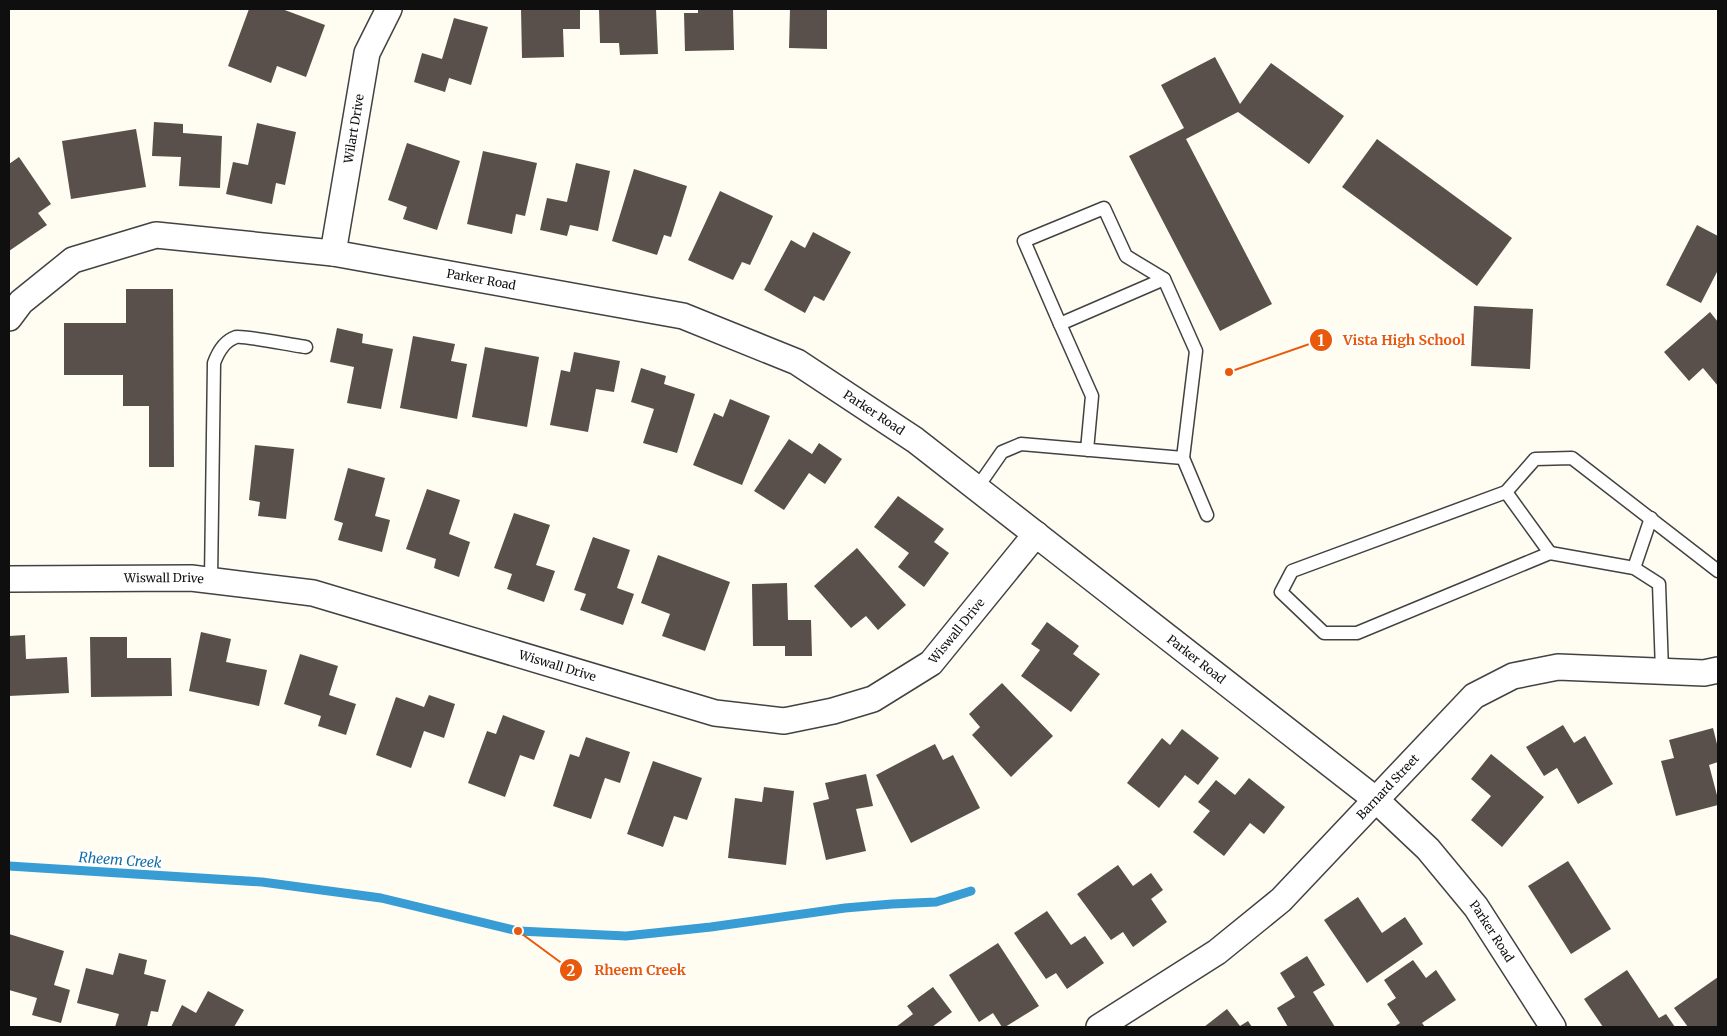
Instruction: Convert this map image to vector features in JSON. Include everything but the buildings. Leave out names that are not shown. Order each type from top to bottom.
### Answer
[{"type":"street","name":"Wilart Drive","points":[[333,253],[367,53],[389,9]]},
{"type":"street","name":"Parker Road","points":[[9,318],[21,302],[73,260],[156,235],[333,253],[683,316],[797,362],[915,440],[1375,799],[1428,849],[1476,907],[1553,1027]]},
{"type":"street","name":"Wiswall Drive","points":[[9,579],[191,578],[314,593],[715,713],[784,721],[833,711],[873,699],[931,663],[1036,534]]},
{"type":"street","name":"Barnard Street","points":[[1099,1027],[1217,952],[1281,900],[1474,696],[1513,676],[1558,667],[1704,674],[1718,670]]},
{"type":"lane","points":[[1088,450],[1092,396],[1024,241],[1104,208],[1126,256],[1164,279],[1196,351],[1183,458],[1207,515]]},
{"type":"lane","points":[[1060,324],[1164,279]]},
{"type":"lane","points":[[211,580],[214,363],[218,352],[227,342],[238,336],[306,348]]},
{"type":"lane","points":[[977,488],[1002,452],[1021,444],[1183,458]]},
{"type":"lane","points":[[1662,671],[1659,584],[1634,568],[1550,553],[1357,633],[1324,633],[1281,592],[1292,571],[1506,492],[1535,459],[1572,458],[1718,572]]},
{"type":"lane","points":[[1506,492],[1550,553]]},
{"type":"lane","points":[[1634,568],[1651,518]]},
{"type":"waterway","name":"Rheem Creek","points":[[9,866],[262,882],[381,898],[518,931],[626,936],[711,927],[845,908],[936,902],[971,891]]},
{"type":"place","name":"Vista High School","points":[[1229,372]]},
{"type":"place","name":"Rheem Creek","points":[[518,931]]}]
